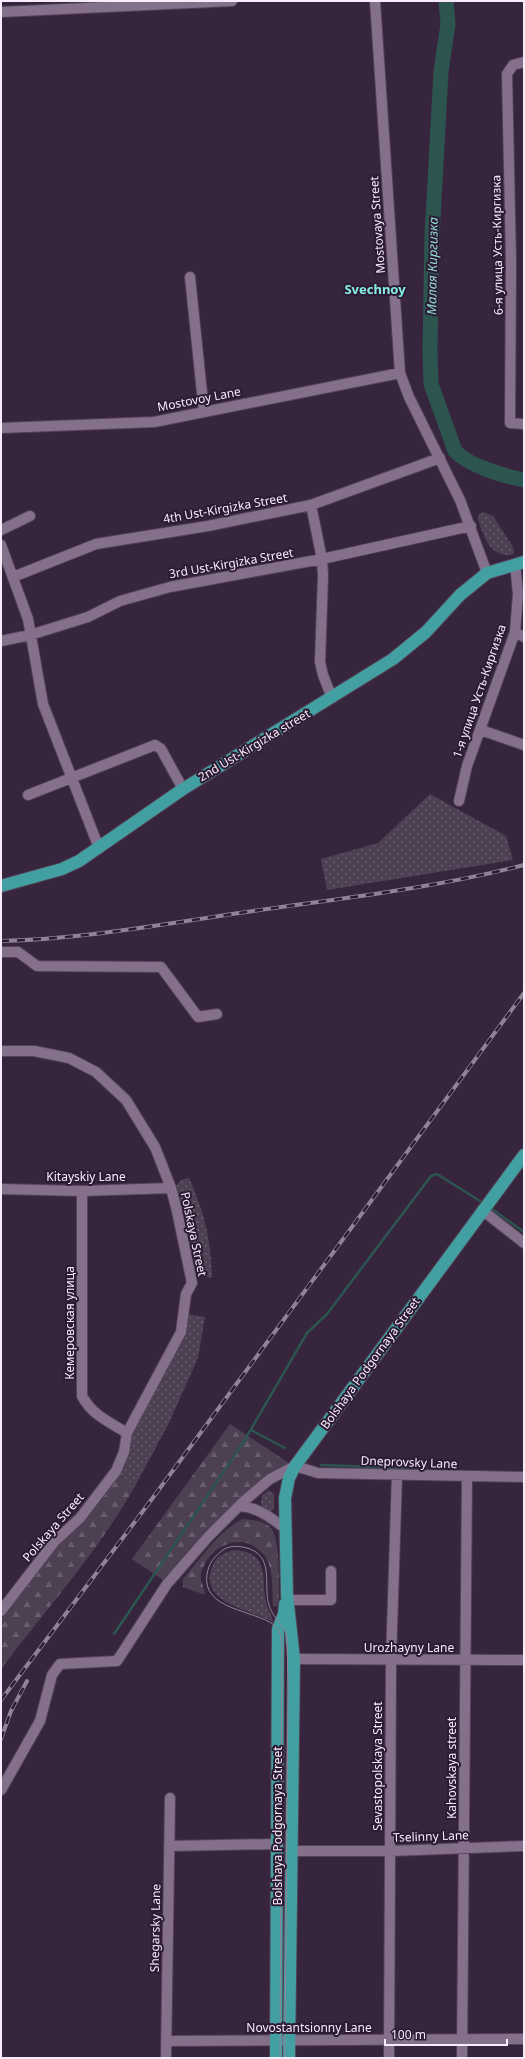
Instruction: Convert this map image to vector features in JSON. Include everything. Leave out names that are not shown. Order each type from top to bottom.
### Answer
[{"type":"main road","points":[[487,573],[519,563]]},
{"type":"main road","name":"2nd Ust-Kirgizka street","points":[[1,886],[62,869],[99,848],[183,789],[332,698],[410,647],[439,619],[460,595],[487,573]]},
{"type":"main road","name":"Bolshaya Podgornaya Street","points":[[290,2058],[294,1659],[287,1598],[285,1498],[289,1478],[295,1466],[482,1210],[524,1155]]},
{"type":"main road","name":"Bolshaya Podgornaya Street","points":[[276,2058],[278,1629],[284,1614],[287,1598]]},
{"type":"main road","points":[[278,1629],[286,1628],[292,1633]]},
{"type":"street","points":[[1,12],[232,1]]},
{"type":"street","name":"Mostovaya Street","points":[[375,1],[400,373],[408,397],[440,458],[471,526],[487,573]]},
{"type":"street","name":"6-я улица Усть-Киргизка","points":[[524,62],[514,65],[507,74],[511,261],[510,423],[524,424]]},
{"type":"street","points":[[190,277],[204,412]]},
{"type":"street","name":"Mostovoy Lane","points":[[1,428],[154,422],[400,373]]},
{"type":"street","name":"4th Ust-Kirgizka Street","points":[[13,576],[96,544],[208,526],[311,505],[440,458]]},
{"type":"street","points":[[311,505],[322,559],[324,595],[320,655],[323,675],[332,698]]},
{"type":"street","points":[[1,530],[30,516]]},
{"type":"street","name":"3rd Ust-Kirgizka Street","points":[[1,641],[88,617],[120,601],[170,587],[322,559],[471,526]]},
{"type":"street","points":[[1,545],[28,619],[43,704],[99,848]]},
{"type":"street","name":"1-я улица Усть-Киргизка","points":[[460,801],[467,766],[520,635],[518,594],[519,563]]},
{"type":"street","points":[[481,730],[524,745]]},
{"type":"street","points":[[28,796],[155,745],[161,749],[183,789]]},
{"type":"street","points":[[1,952],[18,952],[37,966],[161,967],[198,1017],[216,1014]]},
{"type":"street","name":"Polskaya Street","points":[[1,1051],[34,1051],[69,1058],[96,1072],[126,1100],[155,1147],[171,1188],[192,1283],[186,1294],[181,1332],[127,1433],[124,1452],[116,1471],[80,1518],[55,1540],[1,1611]]},
{"type":"street","name":"Kitayskiy Lane","points":[[1,1189],[82,1191],[171,1188]]},
{"type":"street","name":"Кемеровская улица","points":[[82,1191],[82,1396],[89,1408],[97,1415],[127,1433]]},
{"type":"street","points":[[482,1210],[524,1244]]},
{"type":"street","points":[[1,1790],[40,1721],[52,1675],[60,1664],[117,1661],[167,1584],[208,1537],[239,1506],[270,1479],[295,1466]]},
{"type":"street","name":"Dneprovsky Lane","points":[[295,1466],[318,1473],[524,1477]]},
{"type":"street","name":"Sevastopolskaya Street","points":[[389,2058],[391,1660],[397,1475]]},
{"type":"street","name":"Kahovskaya street","points":[[462,2058],[467,1477]]},
{"type":"street","points":[[239,1506],[249,1507],[264,1513],[286,1529]]},
{"type":"street","points":[[287,1598],[331,1600],[331,1571]]},
{"type":"street","name":"Urozhayny Lane","points":[[294,1659],[524,1660]]},
{"type":"street","name":"Shegarsky Lane","points":[[166,2058],[170,1798]]},
{"type":"street","points":[[169,1846],[276,1844]]},
{"type":"street","name":"Tselinny Lane","points":[[291,1851],[390,1851],[524,1846]]},
{"type":"street","name":"Novostantsionny Lane","points":[[166,2041],[524,2039]]},
{"type":"green space","points":[[483,512],[493,516],[513,547],[514,553],[512,555],[496,552],[489,545],[478,519],[478,515]]},
{"type":"green space","points":[[430,794],[506,836],[513,860],[327,890],[321,859],[378,843]]},
{"type":"green space","points":[[189,1178],[203,1215],[209,1239],[212,1278],[197,1276],[193,1269],[175,1187],[181,1180]]},
{"type":"green space","points":[[188,1314],[205,1317],[198,1358],[168,1425],[135,1486],[119,1475],[128,1453],[133,1434]]},
{"type":"green space","points":[[230,1424],[289,1463],[272,1474],[238,1501],[163,1580],[132,1559]]},
{"type":"green space","points":[[119,1475],[135,1486],[121,1510],[88,1557],[1,1669],[1,1619],[59,1545],[83,1520]]},
{"type":"green space","points":[[269,1490],[274,1494],[274,1509],[270,1512],[264,1509],[261,1503],[262,1495]]},
{"type":"green space","points":[[242,1519],[263,1523],[269,1526],[273,1532],[278,1551],[279,1606],[273,1606],[272,1580],[267,1560],[256,1547],[246,1543],[237,1542],[227,1544],[218,1548],[211,1555],[201,1574],[205,1595],[183,1587],[183,1579],[210,1546],[225,1531]]},
{"type":"green space","points":[[235,1550],[246,1552],[254,1556],[259,1561],[262,1568],[266,1602],[273,1622],[229,1604],[219,1597],[213,1589],[210,1579],[214,1563],[221,1555]]},
{"type":"waterway","name":"Малая Киргизка","points":[[446,1],[448,24],[441,72],[432,236],[430,351],[431,384],[455,451],[478,466],[524,480]]},
{"type":"waterway","points":[[114,1634],[243,1443],[307,1333],[327,1314],[431,1176],[437,1174],[480,1201]]},
{"type":"waterway","points":[[492,1209],[524,1232]]},
{"type":"waterway","points":[[251,1430],[285,1448]]},
{"type":"waterway","points":[[321,1465],[425,1469]]},
{"type":"tram line","points":[[280,2058],[282,1644],[279,1631],[274,1625],[221,1602],[212,1595],[207,1586],[207,1574],[212,1560],[223,1550],[238,1546],[254,1551],[261,1557],[265,1564],[270,1608],[286,1632],[287,1636],[288,1690],[285,2058]]},
{"type":"railway","points":[[1,941],[33,940],[128,930],[423,886],[524,865]]},
{"type":"railway","points":[[1,1700],[149,1503],[524,993]]},
{"type":"railway","points":[[1,1739],[11,1711],[27,1681]]},
{"type":"district","name":"Svechnoy","points":[[375,289]]}]
